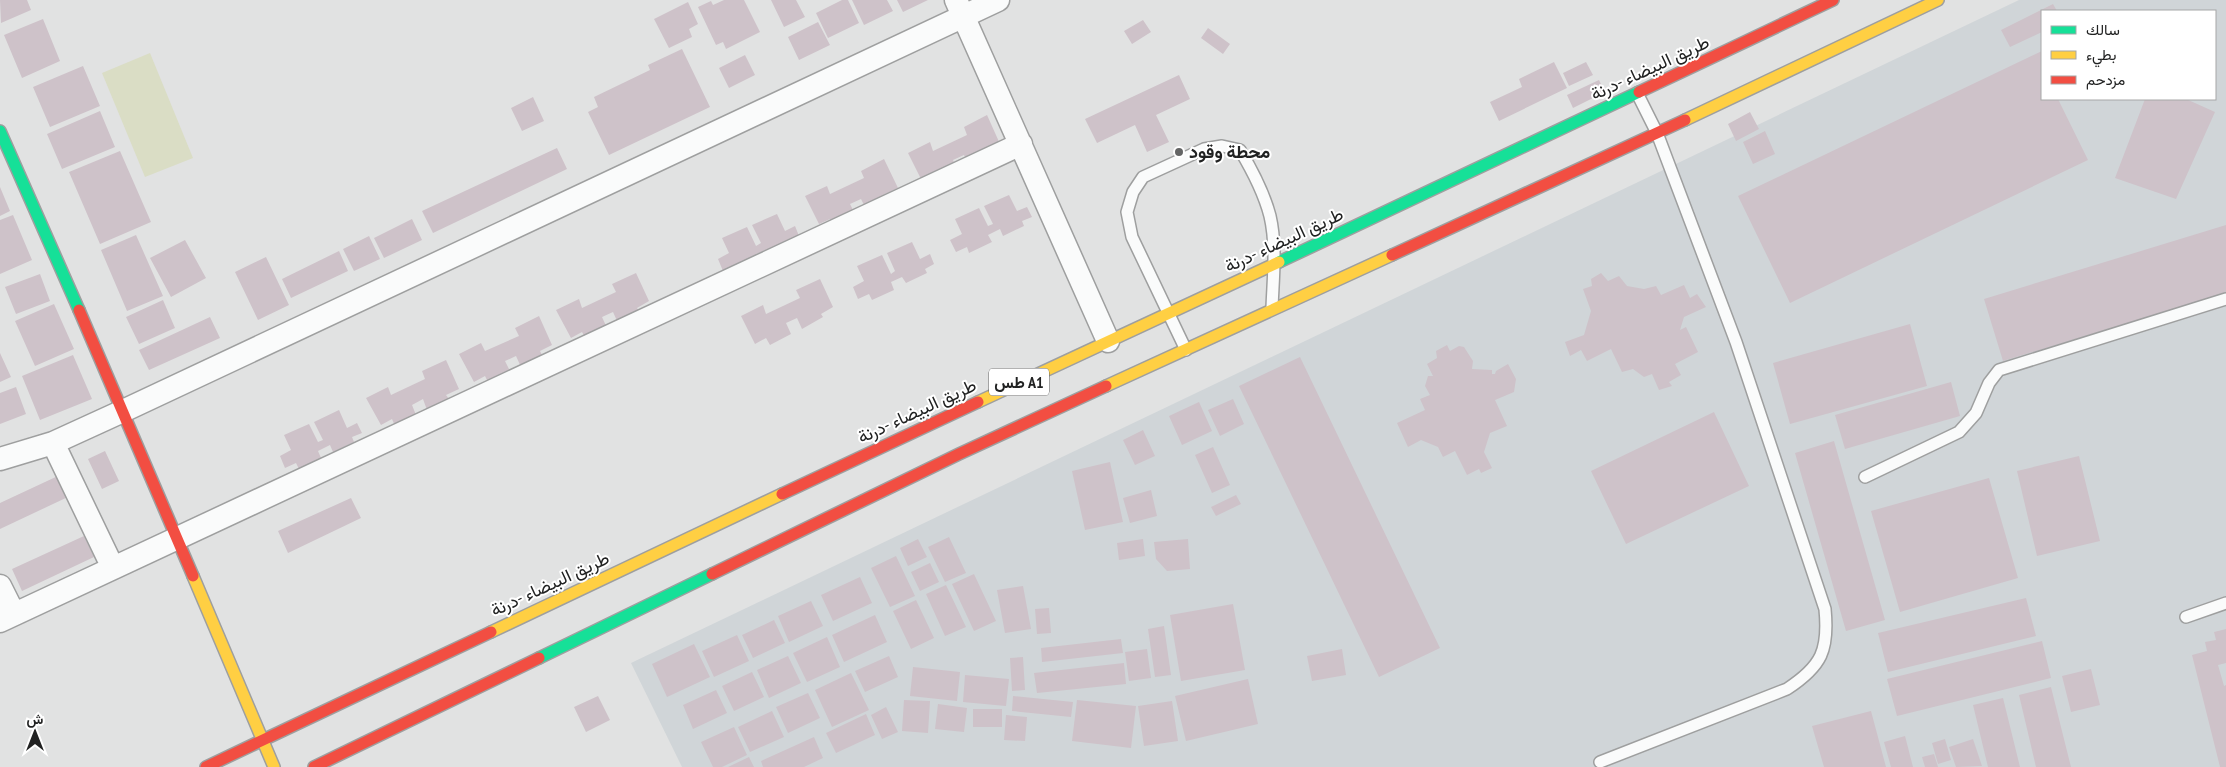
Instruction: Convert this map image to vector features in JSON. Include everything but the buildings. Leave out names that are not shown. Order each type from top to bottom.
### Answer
[{"type":"main road","name":"طريق البيضاء -درنة","points":[[206,767],[1833,0]]},
{"type":"main road","name":"طس A1","points":[[314,767],[959,454],[1657,133],[1938,0]]},
{"type":"main road","points":[[0,131],[123,411],[274,767]]},
{"type":"street","points":[[0,459],[52,443],[123,411],[960,8],[998,0]]},
{"type":"street","points":[[960,8],[1108,341]]},
{"type":"street","points":[[0,586],[7,617],[178,539],[1021,144]]},
{"type":"street","points":[[52,443],[113,568]]},
{"type":"lane","points":[[1600,762],[1787,689],[1804,678],[1818,664],[1827,628],[1825,609],[1754,392],[1657,133],[1637,93]]},
{"type":"lane","points":[[1186,350],[1132,237],[1127,212],[1133,192],[1143,177],[1204,149],[1222,146],[1240,150],[1252,170],[1270,216],[1273,241],[1272,309]]},
{"type":"lane","points":[[1865,477],[1959,432],[1976,413],[1989,383],[1999,370],[2226,299]]},
{"type":"lane","points":[[2186,617],[2226,604]]},
{"type":"shaded area","points":[[2019,0],[2226,0],[2226,767],[682,767],[631,663]]},
{"type":"green space","points":[[150,53],[193,158],[145,177],[102,73]]},
{"type":"traffic: fast","points":[[1279,262],[1639,92]]},
{"type":"traffic: fast","points":[[0,131],[79,310]]},
{"type":"traffic: fast","points":[[539,658],[712,574]]},
{"type":"traffic: slow","points":[[1685,120],[1938,0]]},
{"type":"traffic: slow","points":[[1106,386],[1392,255]]},
{"type":"traffic: slow","points":[[978,402],[1279,262]]},
{"type":"traffic: slow","points":[[491,632],[782,494]]},
{"type":"traffic: slow","points":[[193,576],[274,767]]},
{"type":"traffic: jam","points":[[1639,92],[1833,0]]},
{"type":"traffic: jam","points":[[1392,255],[1685,120]]},
{"type":"traffic: jam","points":[[79,310],[193,576]]},
{"type":"traffic: jam","points":[[712,574],[959,454],[1106,386]]},
{"type":"traffic: jam","points":[[782,494],[978,402]]},
{"type":"traffic: jam","points":[[206,767],[491,632]]},
{"type":"traffic: jam","points":[[314,767],[539,658]]},
{"type":"place","name":"محطة وقود","points":[[1179,152]]}]
